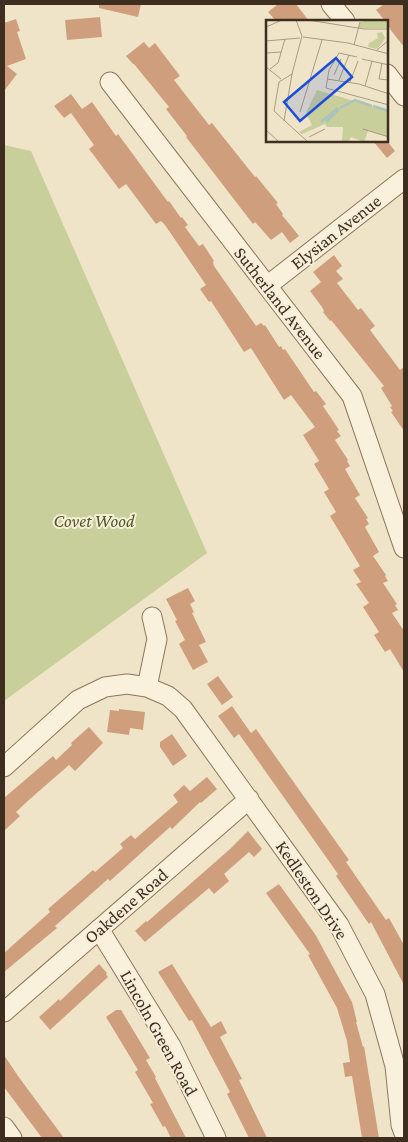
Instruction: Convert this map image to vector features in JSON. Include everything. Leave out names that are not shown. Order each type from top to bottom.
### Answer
[{"type":"street","points":[[331,4],[344,20]]},
{"type":"street","points":[[388,75],[404,96]]},
{"type":"street","name":"Sutherland Avenue","points":[[110,82],[352,396],[404,548]]},
{"type":"street","name":"Elysian Avenue","points":[[267,286],[404,179]]},
{"type":"street","points":[[147,687],[157,639],[152,617]]},
{"type":"street","name":"Kedleston Drive","points":[[4,767],[78,700],[105,687],[127,684],[147,687],[168,696],[183,709],[339,925],[375,994],[395,1066],[401,1125],[404,1133]]},
{"type":"street","name":"Oakdene Road","points":[[4,1012],[249,799]]},
{"type":"street","name":"Lincoln Green Road","points":[[99,929],[171,1046],[216,1138]]},
{"type":"street","points":[[4,1127],[12,1138]]},
{"type":"green space","name":"Covet Wood","points":[[4,145],[31,151],[207,553],[4,701]]},
{"type":"building","points":[[99,4],[141,4],[138,17],[99,8]]},
{"type":"building","points":[[278,4],[296,4],[308,20],[275,20],[268,12]]},
{"type":"building","points":[[384,4],[404,4],[404,47],[390,29],[388,20],[384,20],[376,10]]},
{"type":"building","points":[[100,17],[102,37],[67,40],[65,20]]},
{"type":"building","points":[[16,19],[20,31],[17,32],[26,59],[7,66],[17,74],[4,91],[4,23]]},
{"type":"building","points":[[144,42],[149,48],[155,43],[180,76],[174,80],[209,125],[212,123],[278,203],[276,204],[282,215],[299,236],[290,243],[282,232],[271,240],[255,222],[253,224],[186,137],[166,109],[169,107],[126,56]]},
{"type":"building","points":[[71,94],[82,109],[92,102],[116,136],[118,134],[168,202],[188,225],[185,227],[199,246],[203,244],[214,261],[214,266],[256,326],[261,323],[265,325],[279,347],[281,346],[283,350],[285,349],[314,392],[316,391],[326,404],[323,406],[341,436],[335,440],[350,466],[345,469],[360,495],[355,498],[368,518],[366,519],[369,524],[365,527],[379,552],[373,556],[386,575],[388,581],[383,583],[397,604],[395,605],[398,610],[392,613],[404,631],[404,672],[390,649],[385,652],[374,635],[379,632],[363,607],[369,603],[356,584],[361,582],[353,570],[360,566],[330,516],[336,512],[324,492],[329,489],[314,464],[319,461],[303,435],[315,427],[291,395],[284,400],[251,348],[244,352],[211,301],[209,302],[200,289],[206,285],[165,225],[161,221],[156,224],[126,184],[119,189],[89,149],[94,145],[71,113],[64,118],[54,106]]},
{"type":"building","points":[[374,142],[388,142],[395,151],[387,158]]},
{"type":"building","points":[[334,255],[342,266],[336,271],[343,279],[337,283],[358,310],[361,308],[375,326],[370,330],[400,370],[404,367],[404,431],[391,412],[393,411],[390,407],[392,406],[381,388],[384,386],[330,321],[310,291],[321,282],[313,272]]},
{"type":"building","points":[[188,588],[195,601],[190,604],[194,612],[192,613],[206,642],[199,645],[208,662],[193,670],[179,644],[185,640],[166,599]]},
{"type":"building","points":[[218,676],[233,697],[222,705],[207,684]]},
{"type":"building","points":[[232,706],[251,733],[256,729],[349,860],[346,862],[386,920],[389,918],[404,945],[404,985],[371,922],[369,924],[336,876],[338,874],[239,734],[234,738],[218,716]]},
{"type":"building","points":[[119,709],[145,712],[143,730],[130,728],[129,735],[107,732],[110,710],[119,711]]},
{"type":"building","points":[[89,727],[103,743],[75,771],[69,765],[30,799],[16,812],[20,816],[4,831],[4,798],[53,756],[56,760]]},
{"type":"building","points":[[172,734],[187,756],[173,766],[160,747],[160,742]]},
{"type":"building","points":[[207,777],[217,789],[200,802],[172,829],[170,827],[110,881],[108,879],[55,926],[57,928],[4,972],[4,953],[50,912],[48,909],[93,870],[95,872],[123,848],[120,844],[131,835],[135,839],[178,802],[173,795],[184,785],[190,791]]},
{"type":"building","points":[[248,831],[262,849],[254,857],[249,852],[224,874],[229,881],[214,894],[209,888],[145,942],[135,931],[230,849]]},
{"type":"building","points":[[279,884],[315,934],[352,1002],[364,1046],[379,1138],[362,1138],[352,1076],[345,1077],[343,1063],[350,1062],[347,1041],[337,1008],[308,955],[310,954],[266,893]]},
{"type":"building","points":[[99,964],[108,977],[50,1030],[39,1017],[59,999],[60,1001]]},
{"type":"building","points":[[172,964],[211,1027],[221,1021],[227,1033],[220,1037],[242,1079],[239,1080],[267,1138],[249,1138],[227,1094],[230,1092],[192,1020],[189,1021],[158,972]]},
{"type":"building","points":[[116,1010],[121,1010],[150,1058],[146,1060],[186,1138],[171,1138],[150,1104],[153,1103],[135,1072],[138,1070],[106,1017]]},
{"type":"building","points":[[4,1055],[64,1138],[42,1138],[4,1087]]}]
